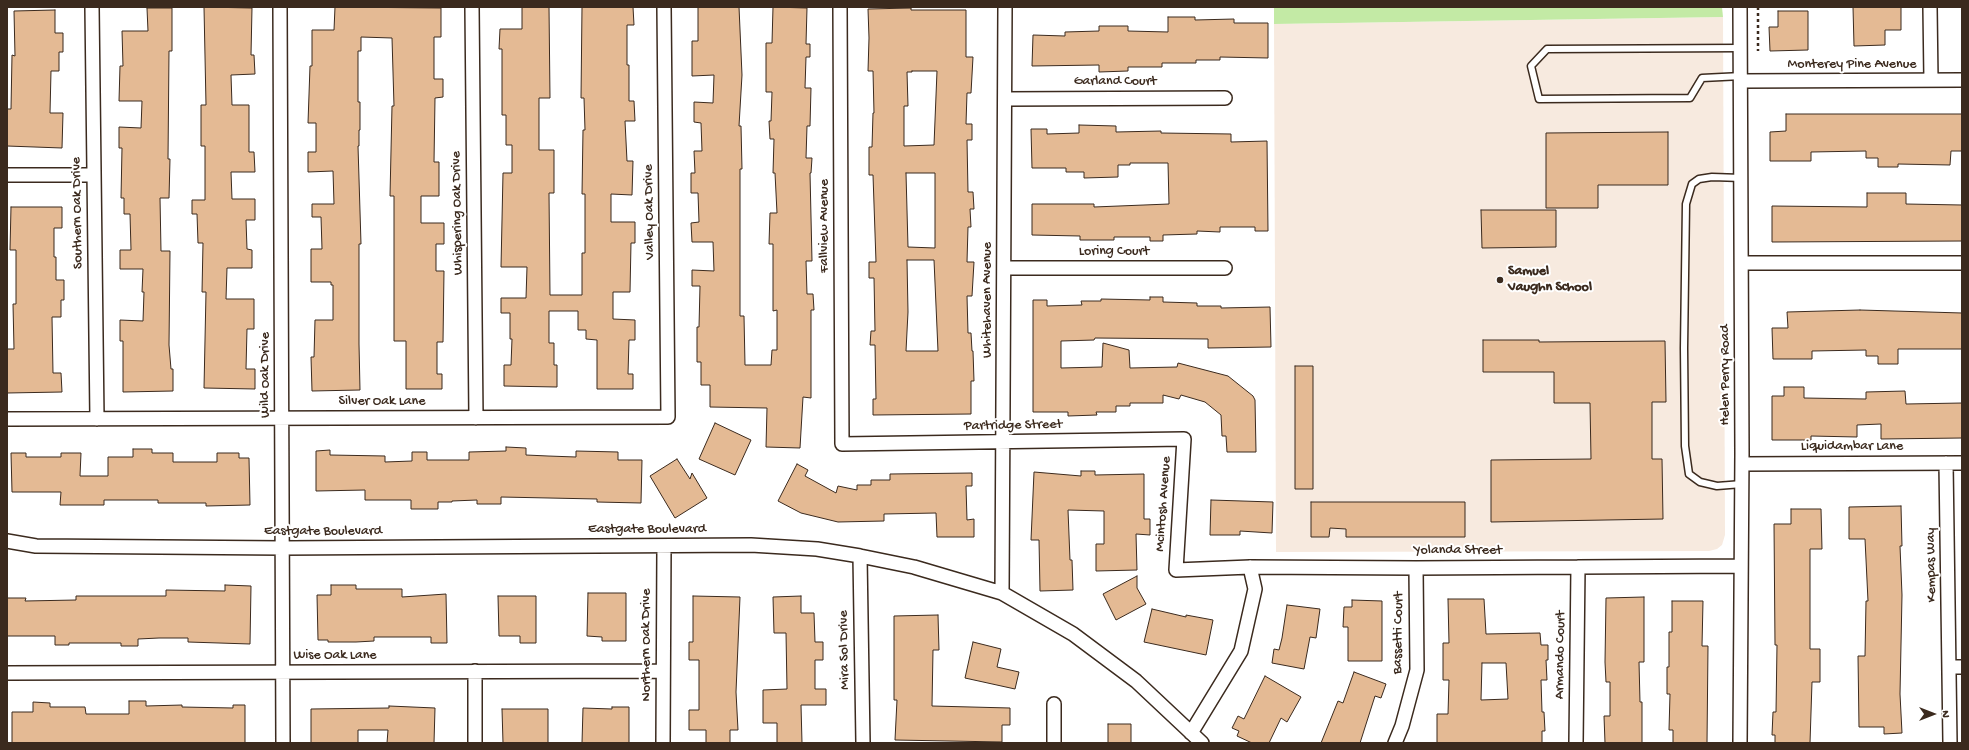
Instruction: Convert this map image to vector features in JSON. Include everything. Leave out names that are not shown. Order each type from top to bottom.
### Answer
[{"type":"street","name":"Southern Oak Drive","points":[[92,7],[96,419]]},
{"type":"street","name":"Wild Oak Drive","points":[[280,7],[283,743]]},
{"type":"street","name":"Whispering Oak Drive","points":[[472,7],[476,418]]},
{"type":"street","name":"Valley Oak Drive","points":[[664,7],[668,417]]},
{"type":"street","name":"Fallview Avenue","points":[[840,7],[842,444]]},
{"type":"street","name":"Whitehaven Avenue","points":[[1002,593],[1005,7]]},
{"type":"street","name":"Helen Perry Road","points":[[1740,7],[1742,79],[1742,484],[1740,566],[1740,743]]},
{"type":"street","points":[[1930,7],[1931,80]]},
{"type":"street","name":"Monterey Pine Avenue","points":[[1742,79],[1962,80]]},
{"type":"street","name":"Garland Court","points":[[1005,99],[1225,98]]},
{"type":"street","points":[[7,176],[94,175]]},
{"type":"street","points":[[1742,263],[1962,263]]},
{"type":"street","name":"Loring Court","points":[[1004,268],[1225,268]]},
{"type":"street","name":"Silver Oak Lane","points":[[7,419],[668,417]]},
{"type":"street","name":"Partridge Street","points":[[842,444],[1184,439]]},
{"type":"street","name":"Mcintosh Avenue","points":[[1176,570],[1184,439]]},
{"type":"street","name":"Kempas Way","points":[[1946,463],[1950,743]]},
{"type":"street","name":"Liquidambar Lane","points":[[1742,464],[1962,463]]},
{"type":"street","name":"Eastgate Boulevard","points":[[7,541],[36,546]]},
{"type":"street","name":"Eastgate Boulevard","points":[[7,550],[36,546],[283,548],[777,546],[817,549],[914,567],[1002,593],[1073,634],[1130,676],[1202,743]]},
{"type":"street","name":"Northern Oak Drive","points":[[663,743],[662,671],[664,546]]},
{"type":"street","name":"Mira Sol Drive","points":[[860,556],[863,743]]},
{"type":"street","name":"Yolanda Street","points":[[1176,570],[1250,567],[1416,568],[1740,566]]},
{"type":"street","points":[[1191,733],[1241,651],[1255,589],[1250,567]]},
{"type":"street","name":"Armando Court","points":[[1576,743],[1578,567]]},
{"type":"street","name":"Bassetti Court","points":[[1395,743],[1402,726],[1417,670],[1416,568]]},
{"type":"street","points":[[1949,667],[1962,667]]},
{"type":"street","points":[[475,671],[475,743]]},
{"type":"street","name":"Wise Oak Lane","points":[[7,673],[662,671]]},
{"type":"street","points":[[1054,704],[1054,743]]},
{"type":"lane","points":[[1741,48],[1547,49],[1532,66],[1539,99],[1690,98],[1702,78],[1742,79]]},
{"type":"lane","points":[[1742,178],[1712,177],[1699,179],[1692,184],[1686,204],[1684,348],[1685,446],[1690,474],[1700,482],[1717,486],[1742,484]]},
{"type":"path","points":[[1758,7],[1758,51]]},
{"type":"shaded area","name":"Samuel Vaughn School","points":[[1723,17],[1725,535],[1722,545],[1717,549],[1709,551],[1276,552],[1274,24]]},
{"type":"green space","points":[[1274,7],[1722,7],[1723,17],[1274,24]]},
{"type":"building","points":[[204,7],[252,8],[251,55],[254,55],[255,74],[231,75],[232,105],[249,105],[249,152],[254,152],[255,172],[231,172],[232,199],[255,199],[255,220],[246,220],[247,249],[252,250],[252,268],[227,268],[226,299],[254,299],[254,329],[247,329],[246,369],[255,369],[255,389],[204,388],[206,292],[202,292],[203,243],[198,243],[197,214],[192,214],[192,200],[205,200],[205,146],[201,146],[201,105],[206,105]]},
{"type":"building","points":[[335,7],[441,8],[441,37],[434,37],[434,79],[443,79],[443,97],[435,98],[434,162],[439,162],[439,196],[421,196],[421,223],[444,223],[444,244],[436,244],[436,271],[444,271],[443,342],[437,342],[437,374],[442,374],[442,389],[406,389],[406,341],[394,341],[394,196],[390,196],[392,106],[394,106],[392,38],[361,37],[361,51],[358,51],[358,102],[360,102],[360,130],[358,146],[361,244],[359,244],[360,390],[312,391],[311,357],[314,357],[315,320],[333,320],[333,285],[331,285],[331,282],[311,282],[311,249],[322,249],[321,217],[312,217],[312,204],[334,204],[333,171],[308,172],[308,152],[316,152],[316,123],[308,123],[310,66],[312,66],[312,30],[334,30]]},
{"type":"building","points":[[522,7],[549,7],[550,98],[539,98],[539,150],[554,150],[554,193],[549,193],[550,295],[582,295],[582,253],[585,253],[585,194],[582,194],[583,130],[585,130],[584,98],[581,98],[582,7],[633,7],[634,25],[627,25],[627,65],[629,65],[629,101],[634,101],[635,121],[625,121],[627,161],[633,161],[632,195],[611,194],[611,222],[635,222],[635,243],[631,243],[630,292],[613,292],[613,319],[635,320],[635,340],[629,340],[628,374],[633,374],[633,389],[597,389],[597,340],[586,339],[586,330],[578,330],[578,311],[549,311],[549,343],[554,343],[554,365],[557,365],[557,387],[504,386],[504,365],[511,365],[512,339],[510,339],[510,313],[501,313],[501,298],[526,298],[527,267],[501,267],[503,173],[512,173],[512,145],[506,145],[506,115],[502,115],[502,49],[499,49],[500,29],[522,29]]},
{"type":"building","points":[[698,7],[739,7],[742,75],[739,126],[741,126],[742,169],[740,169],[740,316],[744,316],[745,365],[771,365],[772,350],[777,350],[777,310],[773,311],[773,244],[769,244],[770,213],[777,213],[775,173],[773,173],[774,139],[770,139],[769,121],[771,121],[772,92],[766,92],[766,43],[772,43],[773,7],[807,8],[806,44],[810,44],[810,57],[806,57],[805,88],[811,88],[810,126],[807,126],[806,158],[812,158],[810,173],[812,261],[806,261],[807,294],[813,294],[814,310],[811,310],[811,398],[803,397],[800,448],[766,447],[767,408],[710,407],[710,385],[701,385],[701,362],[697,362],[697,327],[699,327],[700,286],[692,286],[692,270],[714,271],[713,242],[692,242],[691,223],[699,222],[698,193],[691,193],[691,173],[695,173],[694,151],[702,151],[701,123],[694,122],[694,102],[713,103],[714,75],[692,76],[692,41],[698,41]]},
{"type":"building","points":[[1853,7],[1901,7],[1901,30],[1885,30],[1885,45],[1854,46]]},
{"type":"building","points":[[147,8],[172,8],[172,51],[169,51],[169,198],[160,198],[161,251],[170,251],[169,345],[171,369],[173,369],[173,391],[123,392],[123,341],[120,341],[120,320],[143,321],[144,292],[142,292],[143,269],[120,269],[120,250],[131,250],[130,214],[124,214],[124,198],[121,198],[122,148],[119,148],[119,127],[141,128],[142,101],[119,101],[120,66],[123,66],[122,31],[148,31]]},
{"type":"building","points":[[911,8],[911,10],[966,10],[966,57],[973,57],[971,93],[967,93],[966,124],[972,124],[972,140],[967,140],[968,192],[973,192],[974,209],[970,209],[971,227],[968,227],[967,262],[974,262],[972,296],[967,296],[968,333],[971,333],[973,351],[974,381],[971,381],[971,414],[873,415],[873,399],[876,399],[875,345],[870,345],[871,331],[875,331],[874,278],[869,278],[869,262],[876,262],[873,175],[869,175],[869,147],[872,147],[874,113],[873,71],[868,71],[868,9]],"holes":[[[937,71],[934,145],[904,146],[904,106],[908,106],[907,72]],[[906,173],[935,173],[935,248],[908,247]],[[907,260],[934,260],[938,351],[906,351],[908,312]]]},
{"type":"building","points":[[55,10],[55,33],[63,33],[63,52],[59,52],[59,71],[51,71],[50,113],[63,113],[62,148],[7,146],[7,109],[11,109],[12,55],[15,56],[14,11]]},
{"type":"building","points":[[1778,11],[1808,11],[1808,50],[1770,51],[1769,27],[1778,27]]},
{"type":"building","points":[[1168,17],[1195,17],[1195,20],[1234,19],[1234,23],[1268,23],[1268,58],[1220,57],[1220,60],[1196,60],[1196,63],[1162,63],[1162,67],[1128,67],[1128,71],[1099,72],[1099,65],[1032,66],[1033,35],[1065,36],[1065,32],[1099,31],[1099,26],[1128,26],[1128,31],[1168,32]]},
{"type":"building","points":[[1786,114],[1962,114],[1962,151],[1951,151],[1950,165],[1898,164],[1898,167],[1878,167],[1878,158],[1866,158],[1866,151],[1811,152],[1811,161],[1770,161],[1770,132],[1786,131]]},
{"type":"building","points":[[1079,125],[1116,126],[1116,132],[1161,131],[1161,133],[1231,134],[1231,142],[1267,141],[1268,231],[1255,231],[1255,227],[1220,227],[1220,232],[1197,231],[1197,234],[1163,235],[1163,241],[1150,241],[1150,237],[1114,237],[1114,240],[1080,240],[1080,236],[1032,235],[1032,204],[1094,204],[1094,207],[1169,204],[1168,163],[1130,163],[1130,165],[1118,165],[1118,177],[1084,178],[1084,172],[1066,172],[1066,168],[1032,168],[1031,129],[1047,129],[1047,134],[1079,133]]},
{"type":"building","points":[[1668,132],[1668,185],[1598,185],[1598,208],[1546,208],[1546,133]]},
{"type":"building","points":[[1867,193],[1906,193],[1906,204],[1962,205],[1962,241],[1772,242],[1772,206],[1867,207]]},
{"type":"building","points":[[11,207],[62,207],[62,228],[54,228],[54,257],[56,257],[56,280],[64,280],[64,300],[61,300],[61,317],[52,317],[53,373],[61,373],[62,392],[7,393],[7,349],[14,349],[13,304],[16,304],[16,250],[10,250]]},
{"type":"building","points":[[1481,210],[1556,210],[1556,247],[1482,248]]},
{"type":"building","points":[[1150,297],[1163,297],[1163,302],[1197,303],[1197,306],[1221,306],[1221,308],[1270,307],[1271,347],[1208,348],[1208,339],[1095,338],[1094,340],[1061,341],[1061,368],[1102,367],[1103,343],[1129,350],[1130,368],[1177,367],[1178,363],[1228,376],[1253,396],[1255,400],[1256,452],[1227,452],[1226,436],[1222,436],[1221,415],[1205,402],[1181,395],[1179,399],[1163,395],[1163,403],[1130,403],[1130,406],[1116,406],[1116,412],[1096,412],[1097,415],[1068,416],[1068,412],[1033,412],[1033,300],[1047,300],[1047,306],[1082,305],[1081,301],[1101,301],[1101,299],[1150,300]]},
{"type":"building","points":[[1860,310],[1962,313],[1962,349],[1898,349],[1898,364],[1878,364],[1878,356],[1866,356],[1866,350],[1812,351],[1812,359],[1773,359],[1772,328],[1788,328],[1787,312]]},
{"type":"building","points":[[1483,340],[1539,340],[1539,342],[1665,341],[1666,402],[1652,402],[1652,459],[1662,459],[1663,519],[1491,522],[1491,460],[1591,459],[1590,403],[1554,403],[1554,372],[1483,372]]},
{"type":"building","points":[[1295,366],[1313,366],[1313,489],[1295,489]]},
{"type":"building","points":[[1784,387],[1804,387],[1804,398],[1866,399],[1866,392],[1905,391],[1906,404],[1962,403],[1962,438],[1881,439],[1881,424],[1857,425],[1857,437],[1811,436],[1811,440],[1772,440],[1772,396],[1784,396]]},
{"type":"building","points":[[715,423],[751,440],[735,475],[699,459]]},
{"type":"building","points":[[506,447],[526,448],[526,455],[576,457],[576,451],[618,452],[618,460],[642,460],[641,503],[597,502],[597,499],[501,497],[501,504],[477,504],[477,500],[452,501],[438,502],[438,509],[411,509],[411,500],[365,500],[365,490],[316,491],[316,451],[330,450],[330,455],[385,456],[385,462],[412,461],[412,452],[427,452],[427,460],[469,460],[469,452],[506,451]]},
{"type":"building","points":[[133,449],[152,449],[152,453],[173,453],[173,462],[217,462],[217,453],[239,453],[239,458],[249,458],[250,505],[206,506],[206,503],[158,503],[158,500],[104,500],[104,505],[60,505],[61,492],[12,492],[11,453],[26,453],[26,457],[61,457],[61,453],[81,453],[80,476],[108,476],[108,457],[133,457]]},
{"type":"building","points":[[677,459],[690,479],[692,473],[707,498],[675,518],[650,476]]},
{"type":"building","points":[[797,464],[808,470],[805,476],[836,493],[838,486],[857,490],[857,485],[871,485],[871,480],[890,480],[890,474],[972,473],[972,486],[966,486],[967,520],[974,519],[974,537],[937,537],[936,513],[884,514],[884,521],[838,522],[801,513],[778,501]]},
{"type":"building","points":[[1081,471],[1095,471],[1095,475],[1144,474],[1144,519],[1150,519],[1150,535],[1136,534],[1137,570],[1096,571],[1096,544],[1104,544],[1104,511],[1068,510],[1073,590],[1040,591],[1039,540],[1031,540],[1034,472],[1081,476]]},
{"type":"building","points":[[1211,500],[1273,502],[1272,533],[1240,531],[1240,535],[1210,535]]},
{"type":"building","points":[[1311,502],[1465,502],[1465,537],[1346,537],[1346,529],[1330,528],[1329,537],[1311,537]]},
{"type":"building","points":[[1901,506],[1902,546],[1900,546],[1902,595],[1900,694],[1902,733],[1884,734],[1884,727],[1859,727],[1858,656],[1865,656],[1866,601],[1868,601],[1865,539],[1849,539],[1849,507]]},
{"type":"building","points":[[1791,509],[1821,509],[1822,549],[1810,549],[1810,649],[1820,649],[1820,682],[1812,682],[1810,743],[1775,743],[1775,735],[1772,735],[1773,712],[1776,712],[1777,645],[1775,645],[1774,524],[1791,524]]},
{"type":"building","points":[[1137,576],[1137,588],[1146,604],[1116,620],[1103,594]]},
{"type":"building","points":[[225,585],[251,586],[250,644],[188,642],[188,638],[159,638],[138,639],[138,646],[121,646],[121,643],[69,643],[69,645],[55,645],[55,636],[7,636],[7,598],[26,598],[25,601],[76,600],[76,596],[166,596],[166,590],[225,591]]},
{"type":"building","points":[[331,585],[356,585],[356,589],[402,589],[402,597],[446,594],[447,643],[431,643],[431,637],[374,637],[374,641],[356,642],[328,642],[328,640],[318,640],[317,595],[331,595]]},
{"type":"building","points":[[588,593],[626,593],[626,641],[602,641],[602,637],[587,636]]},
{"type":"building","points":[[498,596],[536,596],[536,643],[520,643],[520,636],[499,636]]},
{"type":"building","points":[[693,596],[740,597],[736,692],[738,730],[730,730],[730,743],[706,743],[706,730],[689,730],[689,710],[699,710],[699,660],[689,660],[689,642],[693,642]]},
{"type":"building","points":[[801,596],[801,613],[814,613],[815,642],[823,642],[823,660],[815,660],[815,689],[826,689],[826,705],[801,705],[802,743],[777,743],[777,723],[763,723],[763,690],[787,689],[786,633],[774,633],[773,597]]},
{"type":"building","points":[[1644,597],[1644,662],[1639,662],[1640,702],[1642,702],[1642,743],[1605,743],[1604,716],[1610,716],[1610,682],[1606,682],[1605,662],[1606,598]]},
{"type":"building","points":[[1448,599],[1484,599],[1486,634],[1540,633],[1541,645],[1548,645],[1548,660],[1546,660],[1547,680],[1541,680],[1542,712],[1544,712],[1545,731],[1542,731],[1542,743],[1437,743],[1437,714],[1448,714],[1449,680],[1443,680],[1443,643],[1449,643]],"holes":[[[1482,663],[1506,663],[1508,699],[1481,700]]]},
{"type":"building","points":[[1352,600],[1382,601],[1382,661],[1348,661],[1348,627],[1343,627],[1344,607],[1352,607]]},
{"type":"building","points":[[1672,601],[1703,601],[1702,646],[1708,646],[1707,743],[1673,743],[1673,730],[1669,730],[1670,694],[1667,694],[1667,667],[1669,667],[1669,632],[1672,632]]},
{"type":"building","points":[[1287,605],[1320,609],[1316,638],[1310,637],[1304,669],[1272,663],[1274,649],[1279,650]]},
{"type":"building","points":[[1152,609],[1186,617],[1186,615],[1213,620],[1206,655],[1144,642]]},
{"type":"building","points":[[938,615],[939,650],[933,650],[932,706],[1010,708],[1010,725],[1002,725],[1002,742],[895,740],[897,700],[894,700],[894,616]]},
{"type":"building","points":[[973,642],[1001,649],[997,667],[1019,672],[1015,689],[965,678]]},
{"type":"building","points":[[1354,672],[1386,684],[1381,698],[1375,696],[1360,743],[1321,743],[1338,701],[1343,703]]},
{"type":"building","points":[[1265,676],[1301,697],[1287,722],[1281,718],[1269,743],[1252,743],[1237,736],[1239,731],[1232,728],[1238,716],[1244,719]]},
{"type":"building","points":[[129,701],[146,701],[146,706],[182,705],[182,707],[233,708],[233,705],[245,705],[245,743],[12,743],[12,712],[33,712],[33,702],[50,703],[50,707],[85,707],[86,714],[129,714]]},
{"type":"building","points":[[389,706],[435,708],[434,743],[387,743],[388,730],[358,730],[358,743],[311,743],[311,709],[389,708]]},
{"type":"building","points":[[612,707],[629,707],[629,743],[582,743],[583,708],[612,709]]},
{"type":"building","points":[[502,709],[548,709],[548,743],[503,743]]},
{"type":"building","points":[[1108,724],[1131,724],[1131,743],[1108,743]]},
{"type":"place","name":"Samuel Vaughn School","points":[[1500,280]]}]
